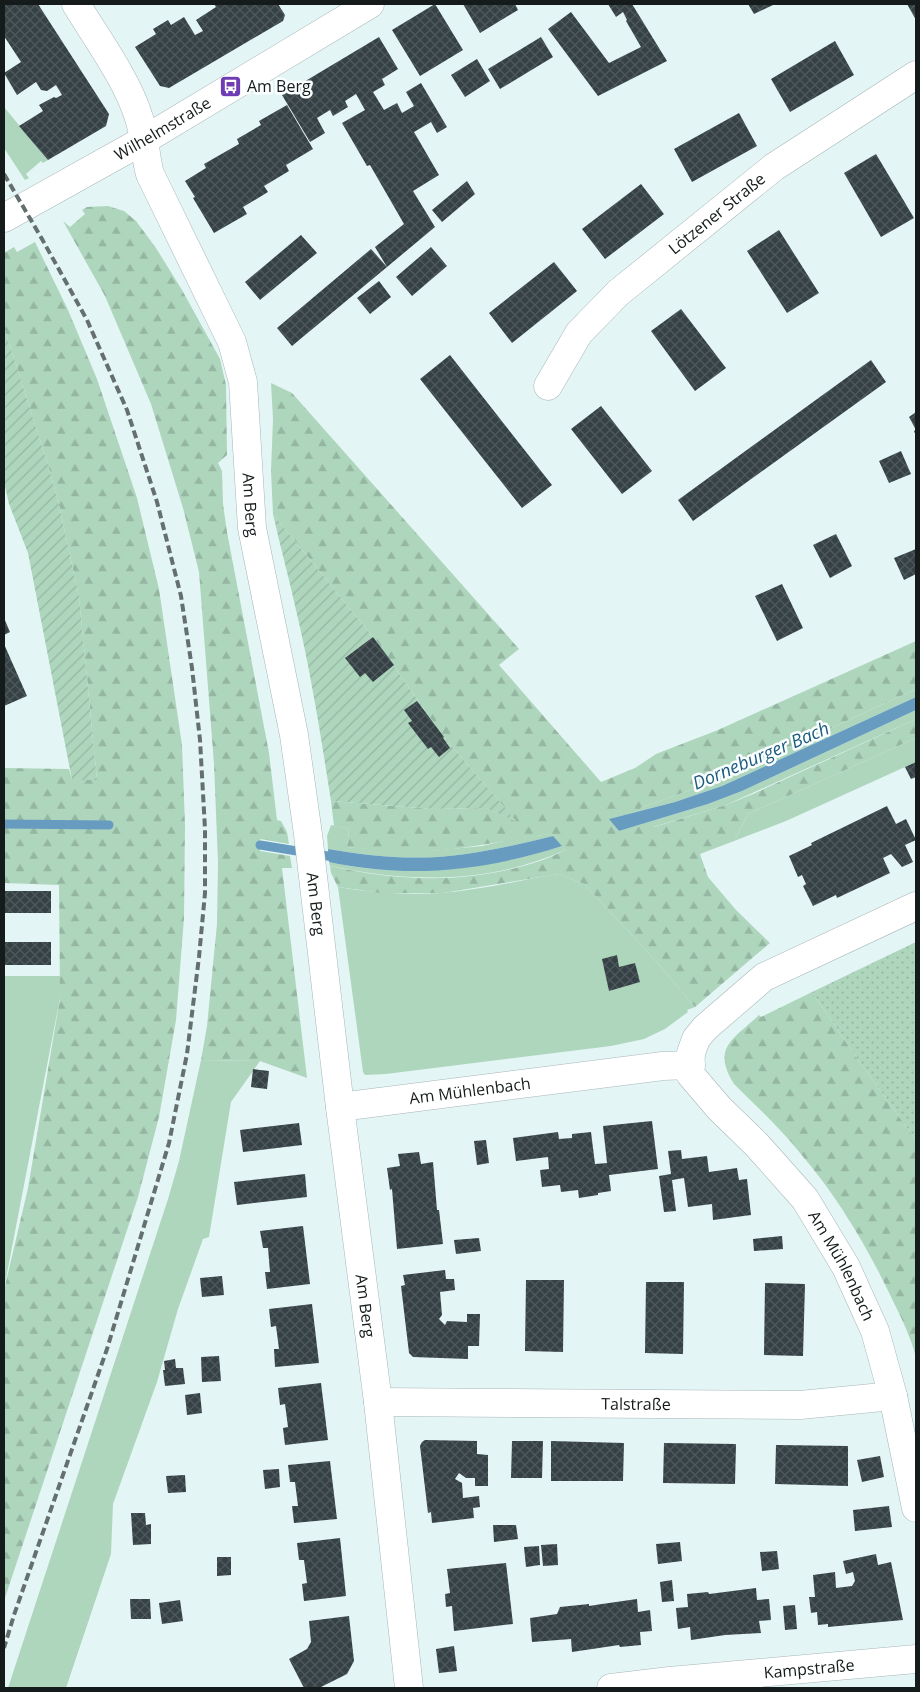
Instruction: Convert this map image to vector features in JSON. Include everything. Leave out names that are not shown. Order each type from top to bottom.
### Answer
[{"type":"street","name":"Am Berg","points":[[76,4],[132,99],[140,120],[150,174],[232,342],[243,382],[252,528],[294,735],[308,834],[340,1107],[378,1402],[409,1688]]},
{"type":"street","name":"Wilhelmstraße","points":[[4,218],[144,140],[370,4]]},
{"type":"street","name":"Lötzener Straße","points":[[548,386],[579,333],[618,293],[774,167],[916,75]]},
{"type":"street","points":[[691,1065],[691,1053],[696,1039],[764,977],[916,906]]},
{"type":"street","name":"Am Mühlenbach","points":[[340,1107],[537,1084],[662,1066],[691,1065],[690,1074],[719,1108],[757,1145],[805,1200],[846,1267],[875,1331],[893,1396],[916,1508]]},
{"type":"street","name":"Talstraße","points":[[378,1402],[800,1405],[893,1396]]},
{"type":"street","name":"Kampstraße","points":[[611,1688],[916,1659]]},
{"type":"green space","points":[[4,107],[48,160],[43,163],[41,161],[26,174],[29,178],[25,180],[4,148]]},
{"type":"green space","points":[[108,206],[124,211],[136,221],[156,248],[182,290],[220,359],[226,385],[227,455],[218,463],[222,471],[223,504],[269,753],[277,820],[281,821],[287,832],[289,844],[260,839],[260,851],[290,856],[292,868],[282,868],[307,1078],[260,1061],[201,1060],[207,1026],[217,924],[218,862],[214,764],[199,572],[183,508],[151,404],[105,296],[63,221],[70,227],[85,214],[82,210],[87,207]]},
{"type":"green space","points":[[35,242],[68,310],[97,379],[137,498],[159,589],[182,745],[185,825],[184,918],[176,1020],[159,1117],[138,1197],[4,1601],[4,1290],[28,1188],[60,998],[59,885],[4,883],[4,768],[69,769],[72,780],[97,780],[79,597],[59,505],[48,465],[4,327],[4,253],[14,247],[17,252]]},
{"type":"green space","points":[[4,327],[48,465],[59,505],[79,597],[97,780],[72,780],[28,553],[9,504],[4,482]]},
{"type":"green space","points":[[271,383],[292,393],[519,649],[499,665],[601,782],[635,768],[656,754],[718,730],[916,641],[916,689],[716,781],[640,808],[641,810],[610,819],[619,831],[651,824],[654,827],[726,805],[916,719],[916,738],[748,814],[734,841],[700,854],[708,877],[736,910],[770,943],[695,1007],[647,951],[584,884],[559,874],[443,893],[381,893],[338,887],[331,873],[330,866],[400,877],[448,878],[472,876],[519,867],[565,850],[551,834],[462,848],[421,852],[347,847],[349,829],[334,826],[331,801],[433,809],[486,808],[516,821],[444,737],[373,637],[273,514]]},
{"type":"green space","points":[[273,514],[373,637],[444,737],[517,822],[486,808],[433,809],[331,801],[306,657]]},
{"type":"green space","points":[[916,689],[916,697],[722,786],[675,802],[609,819],[640,810],[640,808],[716,781]]},
{"type":"green space","points":[[916,710],[916,719],[726,805],[653,827],[619,831],[708,804],[742,791]]},
{"type":"green space","points":[[916,738],[916,762],[786,821],[734,841],[748,814]]},
{"type":"green space","points":[[331,825],[349,829],[347,847],[401,851],[430,851],[482,846],[512,839],[551,834],[553,836],[466,854],[414,858],[328,849],[327,836]]},
{"type":"green space","points":[[562,846],[565,850],[537,861],[508,869],[449,877],[419,877],[360,872],[330,866],[329,862],[388,870],[417,871],[475,866],[504,861]]},
{"type":"green space","points":[[559,874],[584,884],[647,951],[695,1007],[687,1010],[688,1012],[665,1029],[644,1039],[611,1046],[365,1075],[363,1072],[338,887],[390,893],[441,893]]},
{"type":"green space","points":[[916,942],[916,1140],[812,992]]},
{"type":"green space","points":[[4,976],[60,976],[60,998],[4,1289]]},
{"type":"green space","points":[[812,992],[916,1140],[916,1357],[906,1329],[883,1281],[863,1242],[840,1205],[792,1144],[768,1117],[734,1084],[727,1071],[725,1052],[728,1045],[741,1031],[759,1015],[761,1017]]},
{"type":"green space","points":[[201,1060],[260,1061],[231,1102],[209,1237],[203,1239],[178,1309],[157,1382],[113,1504],[111,1554],[66,1688],[8,1688],[168,1199],[179,1161]]},
{"type":"water","points":[[916,697],[916,710],[742,791],[708,804],[619,831],[609,819],[675,802],[722,786]]},
{"type":"water","points":[[553,836],[562,846],[533,855],[475,867],[417,871],[388,870],[329,862],[328,849],[380,856],[432,857],[488,850]]},
{"type":"building","points":[[4,4],[38,4],[109,114],[106,126],[48,160],[19,126],[43,111],[39,105],[62,95],[56,85],[47,91],[41,90],[36,82],[17,95],[4,73],[21,62],[4,36]]},
{"type":"building","points":[[214,4],[278,4],[285,15],[283,21],[169,88],[160,86],[135,47],[156,34],[153,29],[168,20],[171,25],[184,17],[195,35],[203,31],[196,20],[216,7]]},
{"type":"building","points":[[435,4],[463,50],[420,76],[392,30]]},
{"type":"building","points":[[463,4],[515,4],[518,10],[480,33]]},
{"type":"building","points":[[608,4],[632,4],[667,61],[598,96],[548,29],[571,12],[609,63],[641,47],[623,12],[616,17]]},
{"type":"building","points":[[748,4],[775,4],[754,14]]},
{"type":"building","points":[[907,4],[916,4],[916,20]]},
{"type":"building","points":[[379,37],[398,69],[382,79],[385,85],[373,92],[384,110],[397,103],[402,113],[414,106],[406,92],[421,83],[447,127],[437,133],[431,122],[414,132],[439,175],[413,191],[435,227],[387,267],[375,247],[404,224],[370,165],[367,166],[342,123],[365,110],[356,94],[345,101],[348,107],[333,116],[330,110],[317,118],[325,133],[310,142],[282,95]]},
{"type":"building","points":[[541,37],[553,57],[500,89],[488,69]]},
{"type":"building","points":[[835,41],[854,75],[790,112],[771,79]]},
{"type":"building","points":[[477,59],[490,81],[465,97],[451,75]]},
{"type":"building","points":[[287,105],[313,149],[286,165],[289,171],[264,186],[268,192],[243,207],[247,214],[214,233],[185,181],[206,168],[204,164],[239,144],[237,139],[261,125],[259,121]]},
{"type":"building","points":[[739,113],[757,146],[692,182],[674,149]]},
{"type":"building","points":[[876,154],[914,218],[881,237],[844,173]]},
{"type":"building","points":[[467,181],[475,194],[442,222],[432,210]]},
{"type":"building","points":[[641,184],[664,214],[605,259],[582,229]]},
{"type":"building","points":[[779,230],[819,293],[787,313],[747,251]]},
{"type":"building","points":[[301,235],[317,253],[260,300],[245,282]]},
{"type":"building","points":[[431,247],[447,266],[412,296],[396,277]]},
{"type":"building","points":[[371,249],[387,267],[292,346],[277,328]]},
{"type":"building","points":[[554,262],[577,291],[512,343],[489,313]]},
{"type":"building","points":[[379,281],[391,297],[370,314],[357,298]]},
{"type":"building","points":[[681,309],[726,368],[695,391],[651,331]]},
{"type":"building","points":[[450,355],[552,485],[522,508],[420,379]]},
{"type":"building","points":[[871,360],[886,382],[693,521],[678,500]]},
{"type":"building","points":[[601,406],[652,471],[622,494],[571,429]]},
{"type":"building","points":[[916,412],[916,430],[909,417]]},
{"type":"building","points":[[901,451],[911,474],[889,483],[879,461]]},
{"type":"building","points":[[836,534],[852,566],[830,578],[813,545]]},
{"type":"building","points":[[916,549],[916,574],[904,580],[894,558]]},
{"type":"building","points":[[782,584],[803,628],[777,641],[755,596]]},
{"type":"building","points":[[4,618],[10,632],[4,635]]},
{"type":"building","points":[[373,637],[394,665],[373,682],[365,673],[360,677],[345,658]]},
{"type":"building","points":[[4,644],[27,696],[4,706]]},
{"type":"building","points":[[417,701],[450,748],[439,757],[431,747],[428,749],[408,723],[412,721],[404,710]]},
{"type":"building","points":[[916,762],[916,777],[911,779],[905,767]]},
{"type":"building","points":[[887,806],[896,824],[906,819],[916,840],[905,845],[913,862],[902,867],[891,854],[883,858],[890,873],[837,898],[836,895],[813,906],[803,886],[806,884],[802,875],[798,877],[789,856],[812,845],[811,843]]},
{"type":"building","points":[[4,891],[51,891],[51,913],[4,913]]},
{"type":"building","points":[[4,942],[51,942],[51,965],[4,965]]},
{"type":"building","points":[[617,955],[619,967],[635,963],[640,982],[609,991],[602,959]]},
{"type":"building","points":[[253,1069],[269,1071],[267,1089],[251,1087]]},
{"type":"building","points":[[652,1121],[658,1169],[609,1175],[611,1191],[598,1193],[598,1195],[579,1198],[578,1190],[561,1192],[560,1185],[542,1187],[540,1170],[549,1169],[548,1157],[516,1161],[513,1138],[558,1132],[559,1139],[572,1138],[572,1134],[591,1132],[595,1164],[607,1163],[603,1126]]},
{"type":"building","points":[[299,1123],[302,1145],[243,1152],[240,1130]]},
{"type":"building","points":[[486,1140],[489,1163],[477,1165],[474,1141]]},
{"type":"building","points":[[681,1150],[682,1159],[707,1156],[709,1172],[737,1168],[739,1180],[747,1179],[751,1215],[713,1220],[712,1204],[688,1207],[684,1178],[672,1180],[676,1211],[664,1212],[659,1176],[671,1174],[668,1151]]},
{"type":"building","points":[[419,1152],[421,1164],[433,1162],[437,1210],[439,1210],[443,1244],[397,1249],[392,1189],[390,1190],[387,1168],[400,1166],[398,1154]]},
{"type":"building","points":[[305,1174],[307,1197],[237,1205],[234,1182]]},
{"type":"building","points":[[303,1226],[310,1284],[267,1289],[265,1272],[270,1272],[268,1248],[263,1248],[260,1231]]},
{"type":"building","points":[[782,1236],[783,1249],[754,1251],[753,1239]]},
{"type":"building","points":[[479,1238],[481,1251],[456,1254],[454,1240]]},
{"type":"building","points":[[445,1270],[446,1279],[454,1279],[455,1290],[440,1292],[442,1315],[439,1319],[445,1325],[447,1321],[467,1322],[467,1314],[480,1314],[479,1346],[468,1346],[468,1359],[413,1357],[409,1353],[401,1286],[405,1285],[403,1275]]},
{"type":"building","points":[[222,1276],[224,1295],[202,1297],[200,1278]]},
{"type":"building","points":[[526,1280],[564,1280],[563,1352],[525,1351]]},
{"type":"building","points":[[646,1282],[684,1282],[683,1354],[645,1353]]},
{"type":"building","points":[[765,1283],[805,1284],[803,1356],[764,1355]]},
{"type":"building","points":[[312,1304],[319,1363],[275,1367],[274,1349],[279,1349],[276,1326],[271,1327],[269,1309]]},
{"type":"building","points":[[219,1356],[221,1381],[202,1382],[201,1357]]},
{"type":"building","points":[[175,1359],[176,1368],[183,1368],[185,1384],[165,1386],[164,1361]]},
{"type":"building","points":[[321,1383],[328,1440],[285,1445],[283,1428],[288,1427],[285,1404],[280,1405],[278,1388]]},
{"type":"building","points":[[200,1393],[202,1413],[187,1415],[185,1395]]},
{"type":"building","points":[[425,1440],[477,1441],[477,1454],[488,1455],[488,1486],[475,1486],[475,1478],[466,1478],[459,1473],[455,1479],[462,1483],[463,1498],[479,1496],[480,1507],[473,1508],[474,1518],[432,1523],[431,1512],[428,1513],[420,1446]]},
{"type":"building","points":[[512,1441],[543,1441],[542,1478],[511,1478]]},
{"type":"building","points":[[551,1441],[624,1443],[623,1481],[551,1481]]},
{"type":"building","points":[[664,1443],[736,1444],[735,1484],[663,1483]]},
{"type":"building","points":[[776,1445],[848,1446],[848,1486],[775,1484]]},
{"type":"building","points":[[880,1456],[884,1477],[862,1482],[857,1460]]},
{"type":"building","points":[[330,1461],[337,1519],[294,1523],[292,1506],[298,1506],[295,1482],[290,1482],[288,1465]]},
{"type":"building","points":[[279,1469],[280,1487],[265,1489],[263,1470]]},
{"type":"building","points":[[185,1475],[186,1492],[168,1493],[166,1476]]},
{"type":"building","points":[[889,1506],[892,1527],[855,1531],[853,1510]]},
{"type":"building","points":[[131,1513],[145,1513],[146,1525],[151,1524],[151,1544],[133,1545]]},
{"type":"building","points":[[493,1525],[516,1525],[518,1539],[494,1542]]},
{"type":"building","points":[[340,1538],[346,1596],[304,1601],[302,1584],[307,1583],[304,1560],[299,1560],[297,1543]]},
{"type":"building","points":[[680,1542],[682,1561],[658,1564],[656,1544]]},
{"type":"building","points":[[557,1544],[558,1565],[543,1566],[541,1545]]},
{"type":"building","points":[[539,1546],[540,1565],[526,1567],[524,1547]]},
{"type":"building","points":[[777,1551],[779,1569],[762,1571],[760,1552]]},
{"type":"building","points":[[876,1554],[878,1565],[891,1562],[903,1620],[828,1627],[828,1624],[818,1625],[817,1612],[811,1613],[809,1597],[815,1597],[813,1575],[835,1572],[836,1588],[852,1586],[855,1581],[853,1572],[846,1574],[843,1561]]},
{"type":"building","points":[[217,1557],[231,1557],[231,1575],[217,1576]]},
{"type":"building","points":[[506,1563],[513,1624],[454,1631],[452,1606],[446,1607],[445,1594],[450,1593],[447,1569]]},
{"type":"building","points":[[672,1580],[674,1601],[662,1602],[660,1582]]},
{"type":"building","points":[[756,1588],[757,1600],[769,1599],[771,1620],[759,1621],[761,1633],[725,1635],[691,1640],[690,1627],[678,1629],[676,1608],[688,1607],[687,1594],[708,1592],[709,1594]]},
{"type":"building","points":[[130,1599],[150,1599],[151,1619],[131,1619]]},
{"type":"building","points":[[637,1599],[638,1612],[650,1610],[652,1631],[640,1632],[641,1645],[620,1647],[619,1645],[572,1652],[571,1639],[532,1642],[530,1618],[557,1614],[560,1607],[589,1604],[589,1606]]},
{"type":"building","points":[[180,1600],[183,1621],[162,1624],[159,1603]]},
{"type":"building","points":[[795,1605],[797,1629],[785,1630],[783,1606]]},
{"type":"building","points":[[349,1616],[354,1661],[347,1674],[319,1688],[304,1688],[289,1659],[307,1649],[311,1642],[309,1621]]},
{"type":"building","points":[[454,1646],[457,1671],[439,1673],[436,1649]]},
{"type":"waterway","name":"Dorneburger Bach","points":[[4,824],[109,825]]},
{"type":"waterway","name":"Dorneburger Bach","points":[[260,845],[340,858]]},
{"type":"railway","points":[[4,174],[87,320],[127,410],[157,502],[181,596],[192,668],[200,740],[205,829],[205,893],[199,957],[187,1054],[169,1143],[107,1349],[4,1648]]},
{"type":"place","name":"Am Berg","points":[[231,86]]}]
